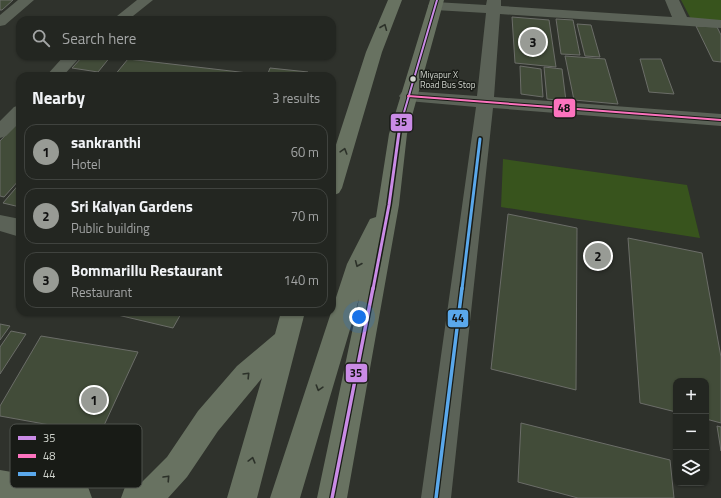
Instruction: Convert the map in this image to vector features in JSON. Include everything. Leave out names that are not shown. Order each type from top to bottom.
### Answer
[{"type":"highway","points":[[336,171],[374,52],[395,0]]},
{"type":"highway","points":[[332,498],[389,205],[398,134],[436,3]]},
{"type":"highway","points":[[285,498],[358,264],[389,205]]},
{"type":"highway","points":[[242,498],[292,316]]},
{"type":"highway","points":[[136,498],[150,495],[177,467],[208,421],[246,375],[284,342]]},
{"type":"highway","points":[[0,485],[10,487]]},
{"type":"highway","points":[[18,488],[77,498]]},
{"type":"street","points":[[3,17],[27,0]]},
{"type":"street","points":[[124,16],[146,0]]},
{"type":"street","points":[[672,0],[682,22]]},
{"type":"street","points":[[436,3],[493,5],[682,22],[721,24]]},
{"type":"street","points":[[436,498],[485,101],[493,5]]},
{"type":"street","points":[[58,72],[69,60]]},
{"type":"street","points":[[408,96],[721,120]]},
{"type":"street","points":[[0,223],[16,227]]},
{"type":"green space","points":[[681,0],[721,0],[721,23],[692,21]]},
{"type":"green space","points":[[503,159],[687,185],[700,238],[501,207]]},
{"type":"building","points":[[0,0],[13,0],[2,10],[0,10]]},
{"type":"building","points":[[512,17],[549,20],[556,67],[515,63]]},
{"type":"building","points":[[556,19],[573,20],[580,55],[561,54]]},
{"type":"building","points":[[577,24],[591,25],[600,57],[585,56]]},
{"type":"building","points":[[696,26],[717,27],[721,35],[721,62],[713,61]]},
{"type":"building","points":[[565,56],[605,59],[618,104],[574,100]]},
{"type":"building","points":[[640,59],[661,59],[674,94],[649,92]]},
{"type":"building","points":[[79,60],[108,60],[98,72],[72,68]]},
{"type":"building","points":[[127,60],[137,60],[239,72],[117,72]]},
{"type":"building","points":[[520,66],[541,69],[543,97],[521,94]]},
{"type":"building","points":[[544,67],[562,69],[566,101],[547,99]]},
{"type":"building","points":[[270,68],[308,72],[268,72]]},
{"type":"building","points":[[16,125],[16,184],[4,197],[0,196],[0,141]]},
{"type":"building","points":[[16,188],[16,206],[3,203]]},
{"type":"building","points":[[508,214],[577,228],[576,390],[491,369]]},
{"type":"building","points":[[628,238],[702,253],[721,357],[721,423],[709,420],[709,378],[673,378],[673,411],[640,403]]},
{"type":"building","points":[[122,316],[180,316],[173,328]]},
{"type":"building","points":[[0,324],[10,326],[0,340]]},
{"type":"building","points":[[11,331],[26,334],[0,374],[0,347]]},
{"type":"building","points":[[41,336],[138,352],[105,424],[44,424],[0,416],[0,406]]},
{"type":"building","points":[[521,423],[670,460],[674,498],[578,498],[518,482]]},
{"type":"building","points":[[717,426],[721,427],[721,451]]},
{"type":"transit line","name":"35","points":[[332,498],[389,205],[398,134],[437,0]]},
{"type":"transit line","name":"48","points":[[408,96],[721,120]]},
{"type":"transit line","name":"44","points":[[436,498],[480,139]]},
{"type":"place","name":"Bommarillu Restaurant","points":[[533,42]]},
{"type":"place","name":"Miyapur X Road Bus Stop","points":[[413,79]]},
{"type":"place","name":"Sri Kalyan Gardens","points":[[598,256]]},
{"type":"place","name":"sankranthi","points":[[94,400]]}]
